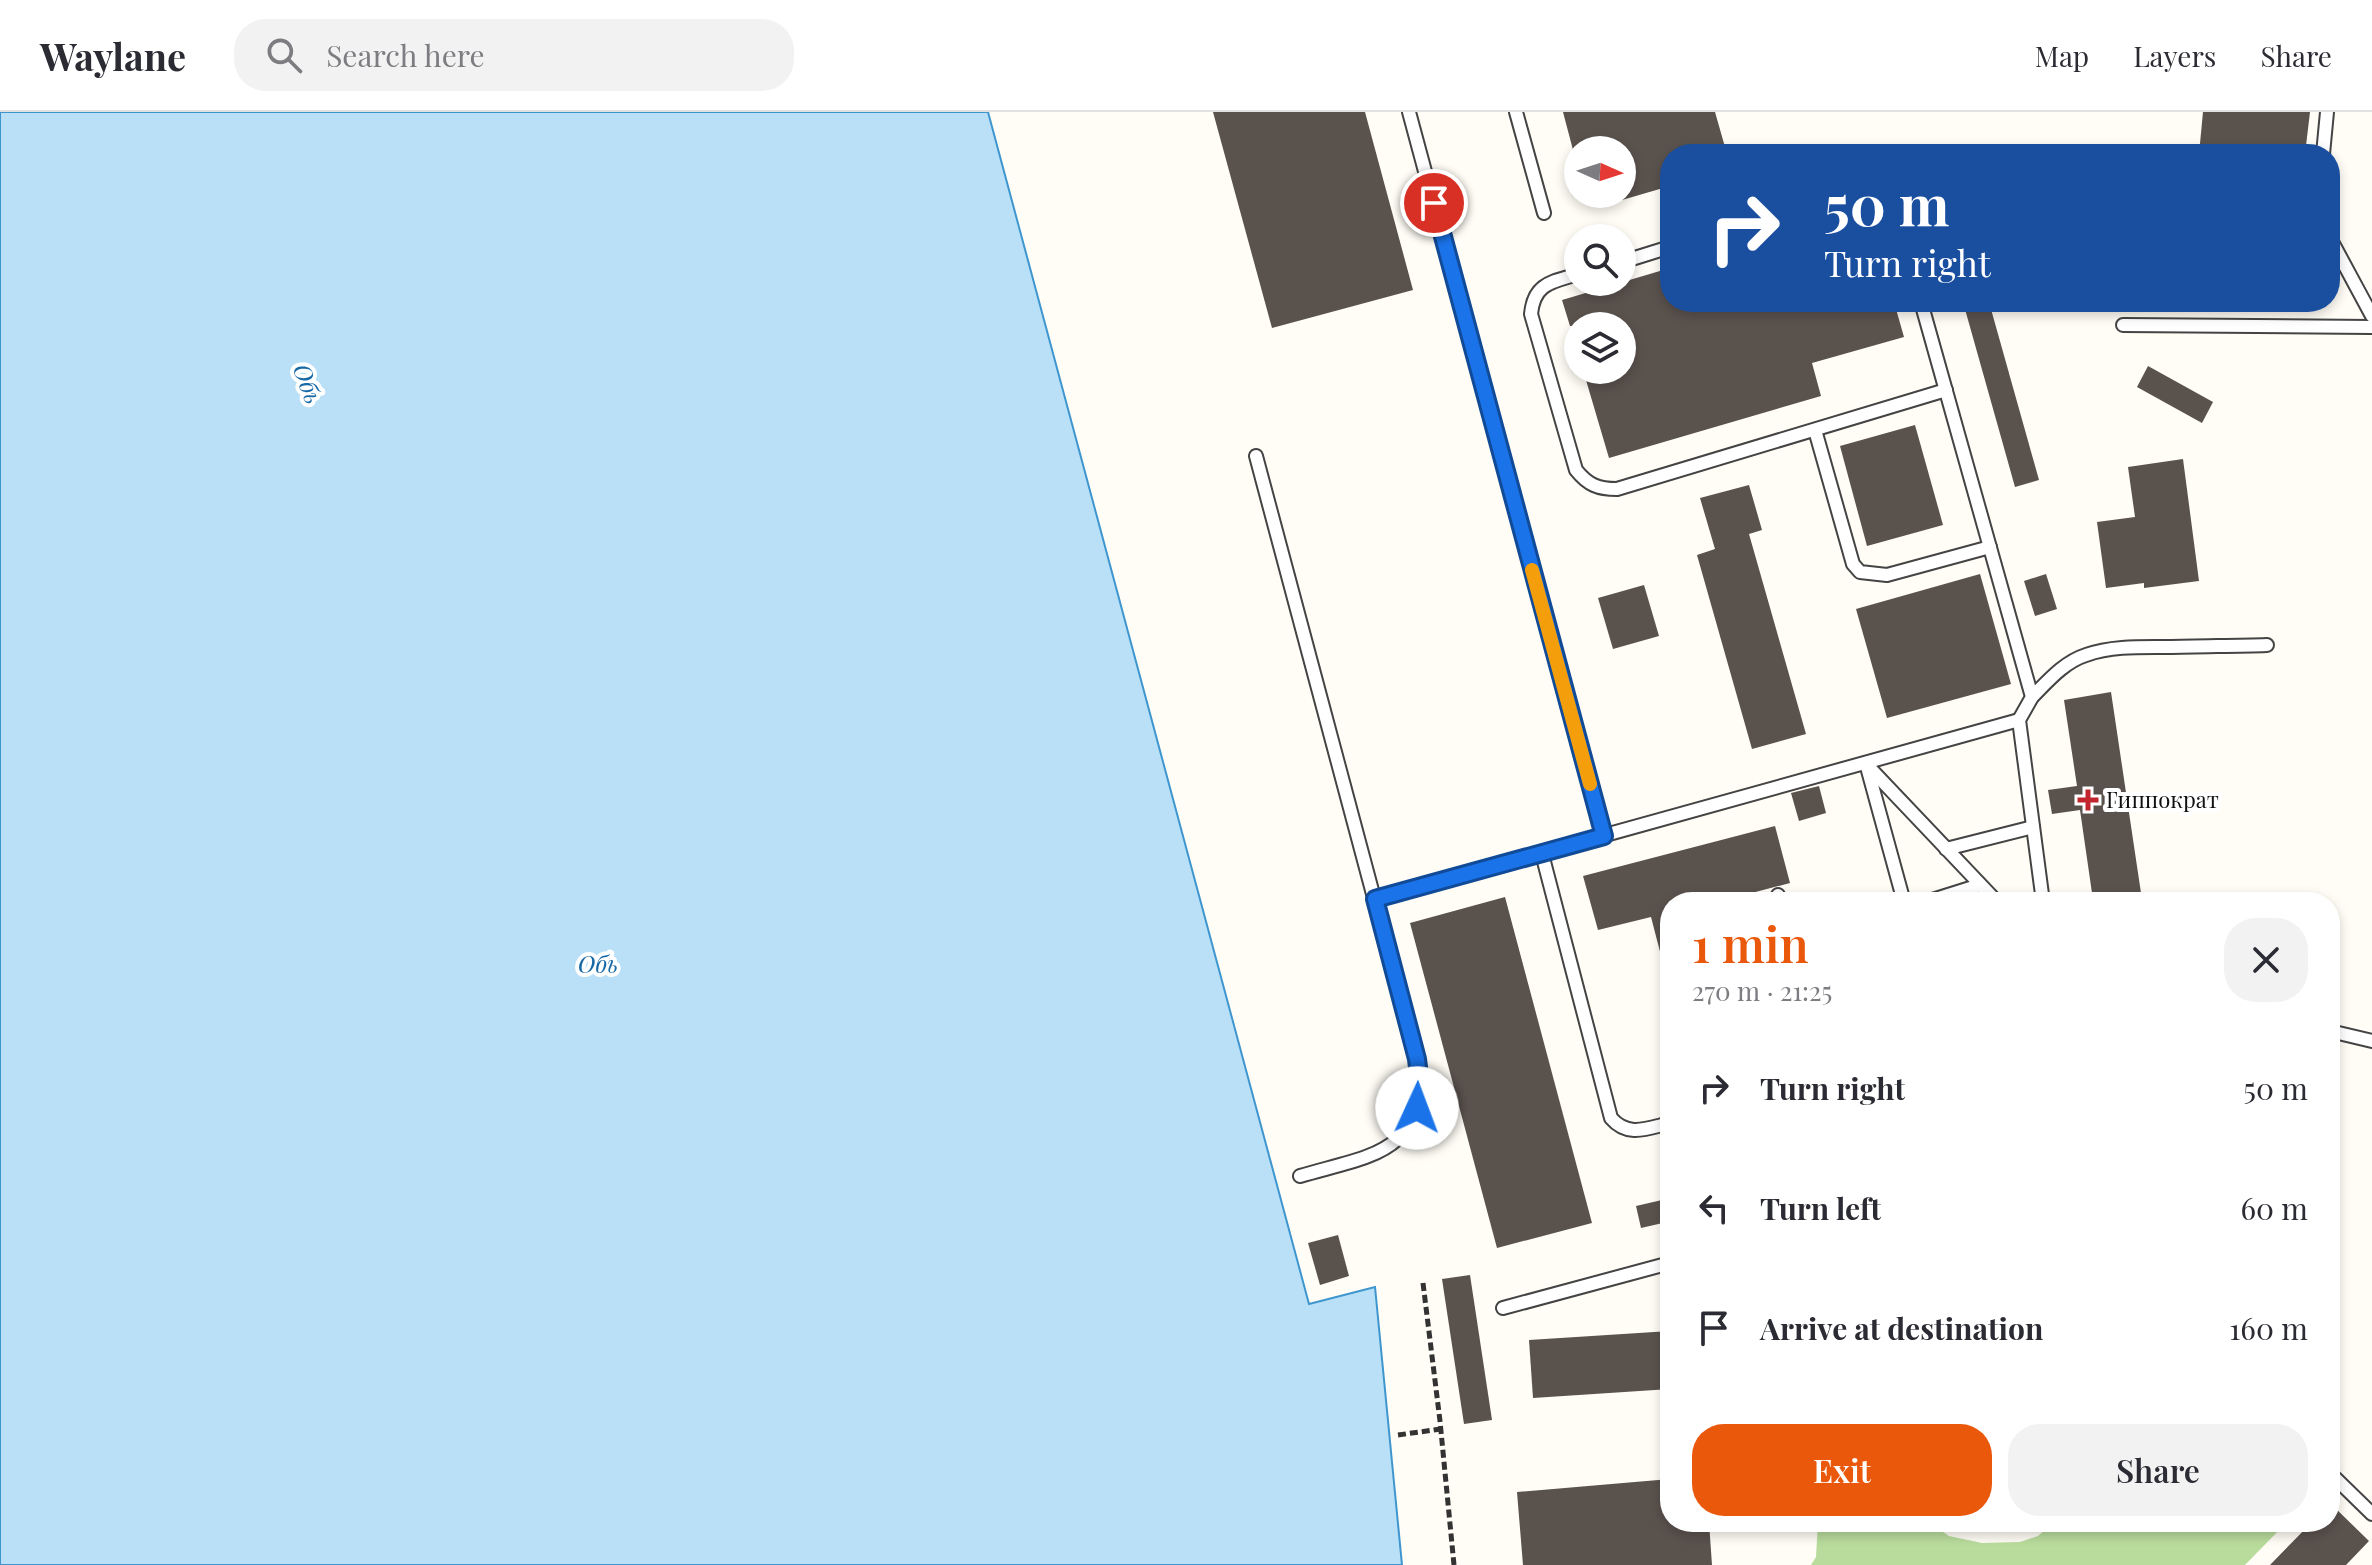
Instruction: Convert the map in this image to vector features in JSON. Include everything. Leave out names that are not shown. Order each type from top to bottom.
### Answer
[{"type":"lane","points":[[1409,112],[1604,836]]},
{"type":"lane","points":[[1516,112],[1544,213]]},
{"type":"lane","points":[[2324,144],[2327,112]]},
{"type":"lane","points":[[1636,258],[1660,250]]},
{"type":"lane","points":[[2340,257],[2372,316]]},
{"type":"lane","points":[[1564,278],[1546,284],[1537,293],[1531,314],[1576,470],[1585,481],[1599,489],[1617,489],[1946,390]]},
{"type":"lane","points":[[1924,312],[2032,697]]},
{"type":"lane","points":[[2123,325],[2372,327]]},
{"type":"lane","points":[[1815,430],[1853,564],[1860,572],[1887,575],[1990,547]]},
{"type":"lane","points":[[1256,456],[1417,1059],[1420,1084],[1417,1108],[1408,1127],[1395,1143],[1381,1152],[1300,1176]]},
{"type":"lane","points":[[2042,892],[2019,720],[2032,697],[2071,662],[2106,650],[2267,645]]},
{"type":"lane","points":[[1375,899],[2019,720]]},
{"type":"lane","points":[[1866,764],[1987,892]]},
{"type":"lane","points":[[1866,764],[1901,892]]},
{"type":"lane","points":[[1946,849],[2033,827]]},
{"type":"lane","points":[[1542,854],[1611,1118],[1626,1130],[1640,1131],[1660,1126]]},
{"type":"lane","points":[[1958,892],[1980,885]]},
{"type":"lane","points":[[2340,1034],[2372,1041]]},
{"type":"lane","points":[[1503,1308],[1660,1266]]},
{"type":"lane","points":[[2340,1483],[2372,1514]]},
{"type":"path","points":[[1423,1283],[1454,1565]]},
{"type":"path","points":[[1398,1435],[1441,1429]]},
{"type":"green space","points":[[1817,1532],[1943,1532],[1982,1543],[2020,1542],[2043,1532],[2277,1532],[2245,1565],[1811,1565],[1816,1557]]},
{"type":"water","name":"Обь","points":[[0,112],[988,112],[1309,1304],[1375,1287],[1402,1565],[0,1565]]},
{"type":"building","points":[[1213,112],[1365,112],[1413,290],[1272,328]]},
{"type":"building","points":[[1563,112],[1715,112],[1724,144],[1660,144],[1660,189],[1636,196],[1636,136],[1569,136]]},
{"type":"building","points":[[2203,112],[2310,112],[2306,144],[2200,144]]},
{"type":"building","points":[[1660,271],[1660,312],[1897,312],[1904,337],[1812,363],[1821,396],[1609,458],[1587,384],[1636,384],[1636,312],[1566,312],[1562,300],[1576,296],[1636,296],[1636,278]]},
{"type":"building","points":[[1966,312],[1992,312],[2039,480],[2015,487]]},
{"type":"building","points":[[2148,366],[2213,402],[2202,423],[2137,387]]},
{"type":"building","points":[[1915,425],[1943,525],[1867,546],[1840,446]]},
{"type":"building","points":[[2183,459],[2199,581],[2144,588],[2144,583],[2106,588],[2097,522],[2135,517],[2128,467]]},
{"type":"building","points":[[1749,485],[1762,530],[1749,534],[1806,734],[1752,749],[1697,555],[1715,549],[1700,498]]},
{"type":"building","points":[[1980,574],[2011,684],[1887,718],[1856,609]]},
{"type":"building","points":[[2046,574],[2057,609],[2035,616],[2024,581]]},
{"type":"building","points":[[1644,585],[1659,636],[1613,649],[1598,598]]},
{"type":"building","name":"Гиппократ","points":[[2111,692],[2141,892],[2092,892],[2080,810],[2052,814],[2048,790],[2077,786],[2064,700]]},
{"type":"building","points":[[1819,786],[1826,813],[1799,821],[1791,793]]},
{"type":"building","points":[[1775,826],[1790,883],[1756,892],[1660,892],[1660,952],[1651,917],[1598,930],[1583,876]]},
{"type":"building","points":[[1505,897],[1592,1223],[1497,1248],[1410,923]]},
{"type":"building","points":[[1660,1200],[1660,1224],[1641,1228],[1636,1206]]},
{"type":"building","points":[[1338,1235],[1349,1276],[1320,1285],[1308,1243]]},
{"type":"building","points":[[1470,1275],[1492,1420],[1464,1424],[1442,1279]]},
{"type":"building","points":[[1660,1332],[1660,1390],[1533,1398],[1529,1340]]},
{"type":"building","points":[[1660,1480],[1660,1532],[1710,1532],[1712,1565],[1523,1565],[1517,1492]]},
{"type":"building","points":[[2340,1513],[2369,1541],[2346,1565],[2270,1565],[2302,1532],[2340,1532]]},
{"type":"slow traffic","points":[[1532,570],[1590,784]]},
{"type":"place","name":"Гиппократ","points":[[2088,800]]},
{"type":"route","points":[[1417,1108],[1420,1084],[1417,1059],[1375,899],[1604,836],[1434,203]]}]
